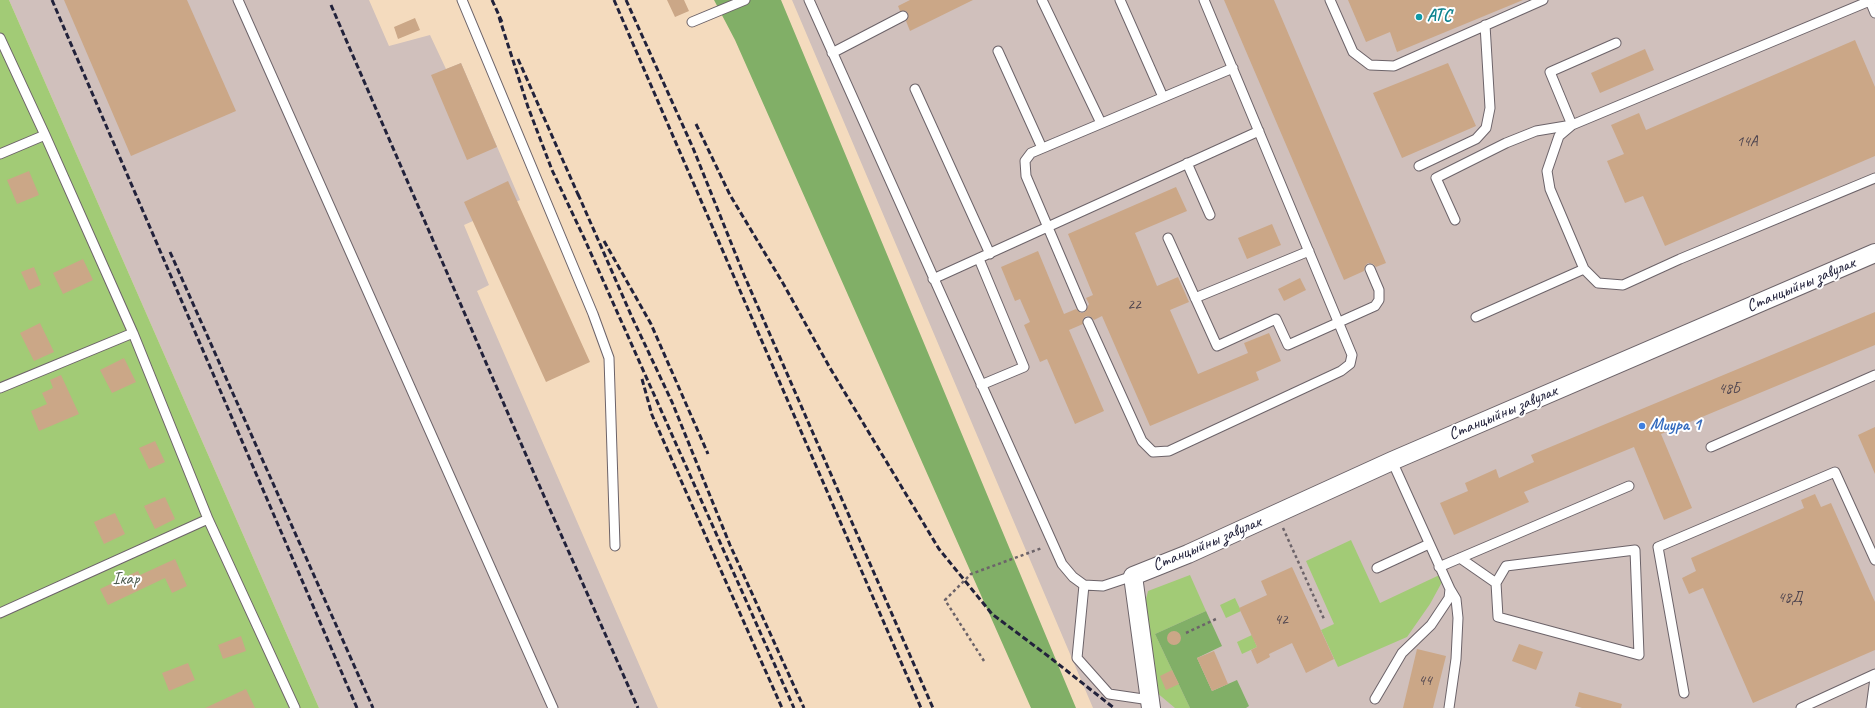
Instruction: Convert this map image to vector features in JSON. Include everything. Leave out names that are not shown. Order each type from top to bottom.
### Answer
[{"type":"street","name":"Станцыйны завулак","points":[[1133,576],[1188,554],[1392,461],[1875,253]]},
{"type":"street","points":[[1133,576],[1150,704]]},
{"type":"lane","points":[[238,0],[553,708]]},
{"type":"lane","points":[[462,0],[593,314],[609,358],[615,546]]},
{"type":"lane","points":[[692,22],[745,0]]},
{"type":"lane","points":[[809,0],[1062,564],[1073,577],[1084,584],[1103,586],[1133,576]]},
{"type":"lane","points":[[1042,0],[1102,123]]},
{"type":"lane","points":[[1120,0],[1163,97]]},
{"type":"lane","points":[[1088,322],[1142,441],[1153,452],[1169,452],[1341,371],[1350,364],[1352,355],[1339,322],[1204,0]]},
{"type":"lane","points":[[1330,0],[1353,52],[1370,65],[1394,66],[1543,0]]},
{"type":"lane","points":[[1455,220],[1436,178],[1506,143],[1536,131],[1572,125],[1871,0],[1875,13]]},
{"type":"lane","points":[[832,53],[903,16]]},
{"type":"lane","points":[[1419,166],[1476,138],[1486,128],[1490,108],[1486,25]]},
{"type":"lane","points":[[0,38],[45,135],[132,333],[208,519],[295,708]]},
{"type":"lane","points":[[1572,125],[1550,72],[1616,43]]},
{"type":"lane","points":[[998,51],[1042,148]]},
{"type":"lane","points":[[1082,307],[1026,176],[1025,161],[1031,153],[1042,148],[1233,68]]},
{"type":"lane","points":[[915,89],[990,254]]},
{"type":"lane","points":[[1572,125],[1559,136],[1547,171],[1550,189],[1584,269],[1598,283],[1623,285],[1680,259],[1875,178]]},
{"type":"lane","points":[[934,278],[979,259],[1259,131]]},
{"type":"lane","points":[[0,154],[45,135]]},
{"type":"lane","points":[[1187,163],[1210,215]]},
{"type":"lane","points":[[1168,238],[1217,346],[1276,319],[1288,345],[1375,306],[1379,300],[1379,290],[1370,269]]},
{"type":"lane","points":[[1195,298],[1309,251]]},
{"type":"lane","points":[[979,259],[1024,367],[981,385]]},
{"type":"lane","points":[[1476,318],[1584,269]]},
{"type":"lane","points":[[0,388],[132,333]]},
{"type":"lane","points":[[1711,447],[1875,375]]},
{"type":"lane","points":[[1392,461],[1429,544],[1456,599],[1458,618],[1456,659],[1449,708]]},
{"type":"lane","points":[[1684,693],[1658,547],[1835,472],[1875,560]]},
{"type":"lane","points":[[1440,567],[1629,486]]},
{"type":"lane","points":[[0,613],[208,519]]},
{"type":"lane","points":[[1377,568],[1429,544]]},
{"type":"lane","points":[[1635,550],[1639,655],[1498,617],[1496,583],[1506,566],[1635,550]]},
{"type":"lane","points":[[1460,558],[1496,583]]},
{"type":"lane","points":[[1084,584],[1077,658],[1109,694],[1150,704]]},
{"type":"lane","points":[[1375,699],[1402,653],[1431,625],[1449,598],[1450,589]]},
{"type":"lane","points":[[1801,708],[1875,674]]},
{"type":"lane","points":[[1871,708],[1875,678]]},
{"type":"path","points":[[1277,514],[1324,619]]},
{"type":"path","points":[[984,661],[945,600],[971,574],[1053,544]]},
{"type":"path","points":[[1186,633],[1218,618]]},
{"type":"shaded area","points":[[9,0],[369,0],[389,46],[430,35],[446,69],[461,63],[520,200],[464,225],[489,285],[477,291],[658,708],[319,708]]},
{"type":"shaded area","points":[[792,0],[1875,0],[1875,708],[1093,708]]},
{"type":"green space","name":"Ікар","points":[[0,0],[9,0],[319,708],[0,708]]},
{"type":"green space","points":[[714,0],[781,0],[1076,708],[1031,708],[735,40]]},
{"type":"green space","points":[[1351,540],[1380,603],[1448,571],[1430,604],[1407,637],[1338,667],[1321,630],[1334,624],[1306,561]]},
{"type":"green space","points":[[1190,575],[1206,611],[1155,634],[1190,708],[1175,708],[1156,692],[1145,603],[1148,591]]},
{"type":"green space","points":[[1235,598],[1241,611],[1226,618],[1220,605]]},
{"type":"green space","points":[[1206,611],[1222,646],[1197,658],[1212,691],[1237,680],[1249,706],[1246,708],[1190,708],[1155,634]]},
{"type":"green space","points":[[1252,635],[1257,647],[1242,654],[1237,642]]},
{"type":"building","points":[[64,0],[187,0],[236,111],[131,156]]},
{"type":"building","points":[[667,0],[684,0],[689,11],[675,17]]},
{"type":"building","points":[[910,0],[973,0],[910,31],[906,21],[908,19],[908,14],[906,11],[900,11],[898,6]]},
{"type":"building","points":[[1224,0],[1274,0],[1386,263],[1376,267],[1373,264],[1368,263],[1365,266],[1364,271],[1344,280]]},
{"type":"building","name":"АТС","points":[[1348,0],[1523,0],[1397,52],[1390,32],[1366,42]]},
{"type":"building","points":[[415,18],[420,30],[398,39],[394,27]]},
{"type":"building","points":[[1855,40],[1875,87],[1875,156],[1665,246],[1643,196],[1625,203],[1607,161],[1624,154],[1611,125],[1639,113],[1646,130]]},
{"type":"building","points":[[1645,49],[1654,70],[1600,93],[1591,73]]},
{"type":"building","points":[[461,63],[497,147],[467,160],[431,75]]},
{"type":"building","points":[[1448,63],[1476,126],[1402,158],[1373,93]]},
{"type":"building","points":[[29,171],[39,195],[17,204],[7,180]]},
{"type":"building","points":[[508,181],[590,362],[546,382],[464,202]]},
{"type":"building","points":[[1176,187],[1187,211],[1135,233],[1157,286],[1178,277],[1189,302],[1170,310],[1198,374],[1248,353],[1244,343],[1269,333],[1281,361],[1256,372],[1259,380],[1150,426],[1102,316],[1094,320],[1091,317],[1086,316],[1083,319],[1083,324],[1069,330],[1104,411],[1075,424],[1047,359],[1040,362],[1024,325],[1030,322],[1020,299],[1015,301],[1001,267],[1038,251],[1064,314],[1076,309],[1081,313],[1085,312],[1089,304],[1086,298],[1093,295],[1068,234]]},
{"type":"building","points":[[1272,224],[1281,245],[1247,259],[1238,238]]},
{"type":"building","points":[[83,259],[93,280],[63,294],[53,273]]},
{"type":"building","points":[[34,267],[41,285],[29,290],[21,272]]},
{"type":"building","points":[[1300,278],[1306,290],[1284,301],[1278,289]]},
{"type":"building","points":[[1875,312],[1875,345],[1661,434],[1692,508],[1664,520],[1634,447],[1524,492],[1529,502],[1454,535],[1440,503],[1468,491],[1465,483],[1496,469],[1499,478],[1534,462],[1531,455]]},
{"type":"building","points":[[40,323],[54,352],[34,361],[20,333]]},
{"type":"building","points":[[124,358],[136,382],[112,393],[100,370]]},
{"type":"building","points":[[61,375],[79,414],[39,431],[31,411],[47,404],[42,393],[53,388],[50,380]]},
{"type":"building","points":[[1875,427],[1875,474],[1858,435]]},
{"type":"building","points":[[155,441],[165,462],[149,469],[139,448]]},
{"type":"building","points":[[1815,494],[1821,507],[1831,503],[1875,602],[1875,650],[1753,703],[1703,588],[1689,594],[1682,578],[1696,571],[1691,558],[1804,508],[1801,500]]},
{"type":"building","points":[[165,497],[175,519],[155,529],[144,506]]},
{"type":"building","points":[[115,513],[125,534],[104,544],[94,522]]},
{"type":"building","points":[[175,559],[187,586],[172,593],[165,578],[108,605],[100,589],[138,571],[140,575]]},
{"type":"building","points":[[1292,567],[1334,659],[1306,673],[1292,643],[1269,654],[1270,657],[1257,664],[1251,650],[1257,647],[1239,608],[1267,595],[1261,581]]},
{"type":"building","points":[[1171,631],[1177,631],[1181,635],[1181,641],[1177,645],[1171,645],[1167,641],[1167,635]]},
{"type":"building","points":[[241,636],[246,651],[223,659],[218,645]]},
{"type":"building","points":[[1519,644],[1543,652],[1536,670],[1512,661]]},
{"type":"building","points":[[1417,649],[1446,656],[1433,708],[1403,708]]},
{"type":"building","points":[[1214,651],[1228,684],[1212,691],[1197,658]]},
{"type":"building","points":[[188,663],[195,680],[169,691],[162,673]]},
{"type":"building","points":[[1172,670],[1179,684],[1166,690],[1160,676]]},
{"type":"building","points":[[246,689],[255,708],[205,708]]},
{"type":"building","points":[[1579,692],[1622,704],[1621,708],[1582,708],[1575,706]]},
{"type":"railway","points":[[52,0],[357,708]]},
{"type":"railway","points":[[492,0],[502,22]]},
{"type":"railway","points":[[614,0],[921,708]]},
{"type":"railway","points":[[626,0],[693,148],[744,275],[933,708]]},
{"type":"railway","points":[[331,5],[536,478],[638,708]]},
{"type":"railway","points":[[499,17],[528,107],[552,170],[585,240],[794,708]]},
{"type":"railway","points":[[518,59],[580,199]]},
{"type":"railway","points":[[696,124],[730,195],[784,285],[830,368],[939,549],[992,614],[1114,708]]},
{"type":"railway","points":[[578,194],[631,315],[672,402],[730,545],[804,708]]},
{"type":"railway","points":[[604,241],[651,324],[708,454]]},
{"type":"railway","points":[[170,252],[373,708]]},
{"type":"railway","points":[[642,379],[652,415],[782,708]]},
{"type":"place","name":"АТС","points":[[1419,17]]},
{"type":"place","name":"Миура 1","points":[[1642,426]]}]
